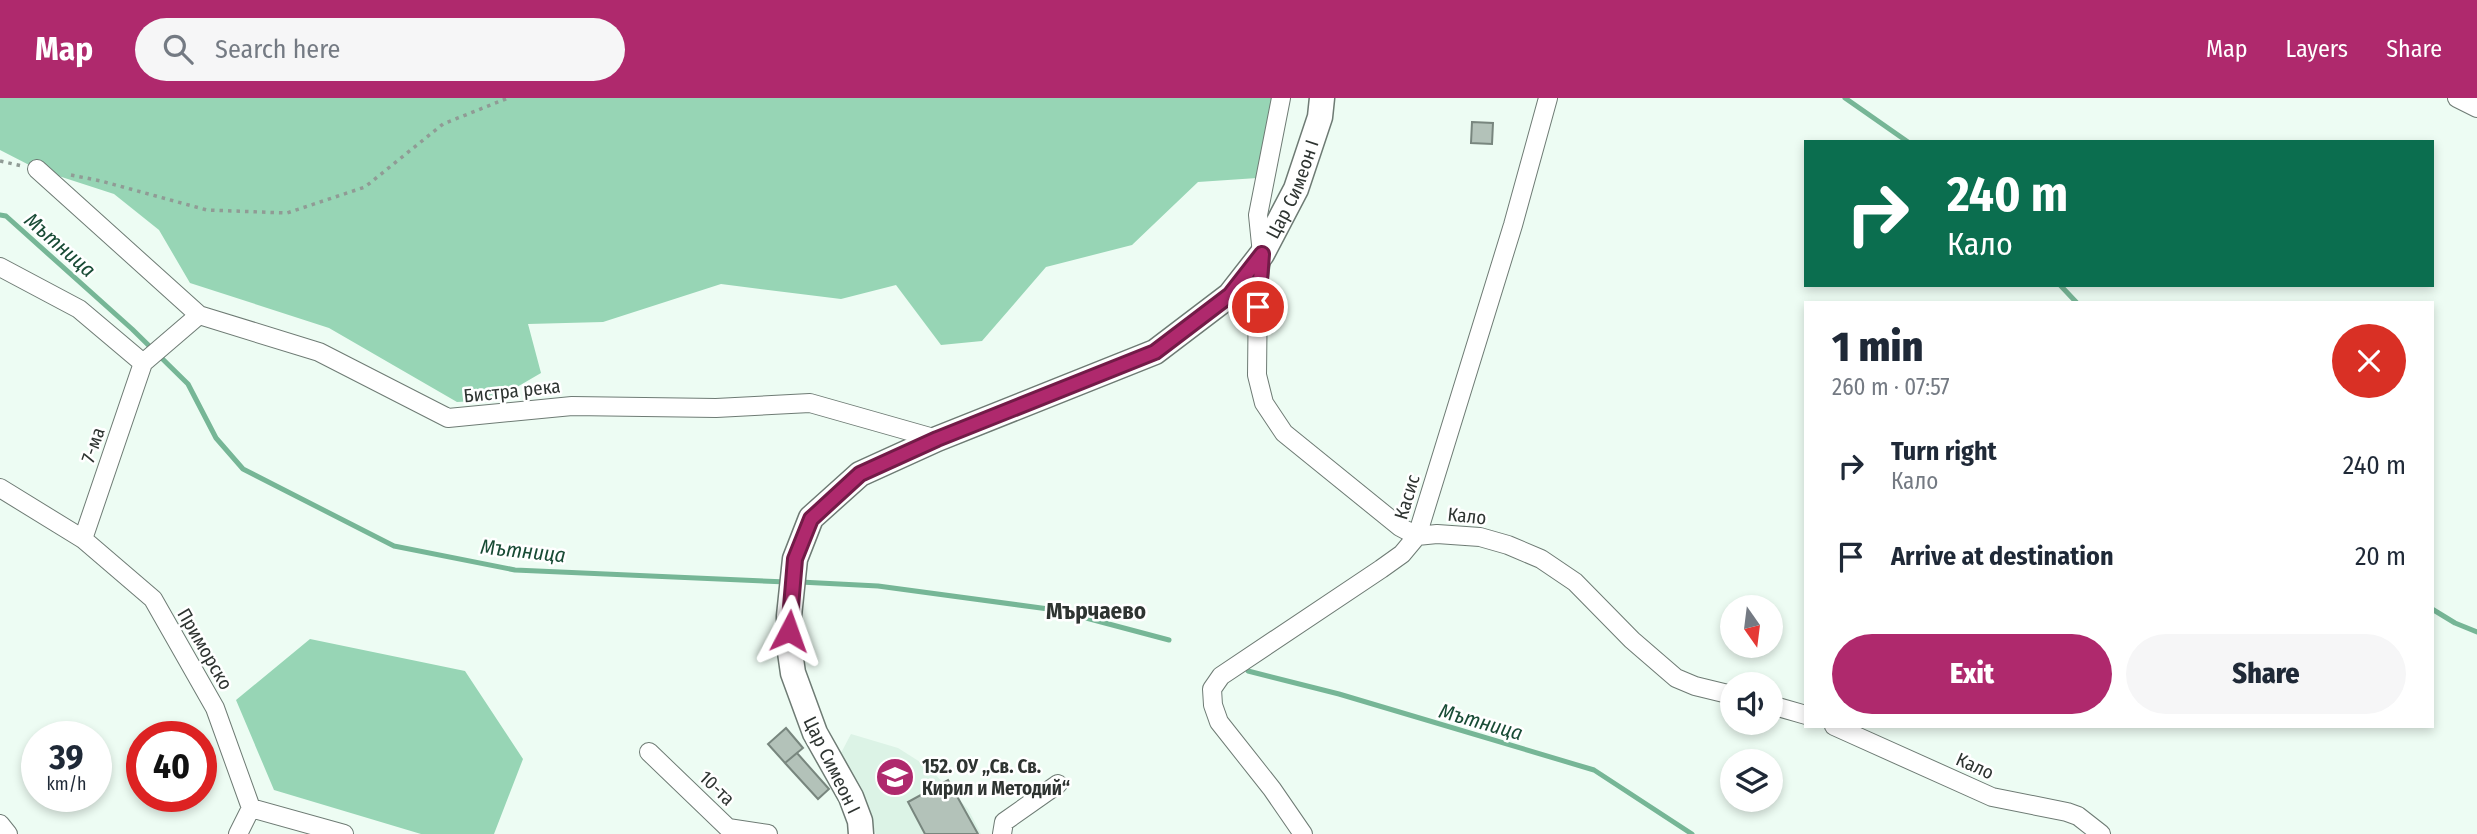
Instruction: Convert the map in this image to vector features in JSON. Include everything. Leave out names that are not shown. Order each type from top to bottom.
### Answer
[{"type":"street","points":[[1281,98],[1258,215],[1262,254],[1258,285],[1257,375],[1264,403],[1284,433],[1400,527],[1417,536]]},
{"type":"street","name":"Цар Симеон I","points":[[861,834],[860,821],[851,797],[815,733],[793,673],[789,645],[795,559],[811,519],[860,474],[937,439],[1155,352],[1230,295],[1262,254],[1296,189],[1320,117],[1322,98]]},
{"type":"street","name":"Касис","points":[[1303,834],[1272,789],[1219,722],[1213,705],[1212,690],[1221,676],[1402,554],[1417,536],[1509,238],[1548,98]]},
{"type":"street","points":[[2457,98],[2477,108]]},
{"type":"street","name":"Бистра река","points":[[37,169],[199,315],[319,352],[449,418],[572,406],[716,408],[810,403],[937,439]]},
{"type":"street","points":[[0,267],[79,309],[143,363],[199,315]]},
{"type":"street","name":"7-ма","points":[[83,539],[143,363]]},
{"type":"street","name":"Приморско","points":[[0,488],[83,539],[153,599],[215,708],[251,808]]},
{"type":"street","name":"Кало","points":[[1417,536],[1437,534],[1480,537],[1541,559],[1575,582],[1632,640],[1675,678],[1720,692]]},
{"type":"street","points":[[1783,708],[1804,714]]},
{"type":"street","name":"Кало","points":[[1838,728],[1992,797],[2067,812],[2101,834]]},
{"type":"street","name":"10-та","points":[[649,752],[729,828],[768,834]]},
{"type":"street","points":[[1002,834],[1004,822],[1058,784]]},
{"type":"street","points":[[238,834],[251,808],[344,834]]},
{"type":"street","points":[[0,824],[8,834]]},
{"type":"path","points":[[37,169],[101,181],[206,211],[287,213],[365,187],[443,124],[508,98]]},
{"type":"shaded area","name":"152. ОУ „Св. Св. Кирил и Методий“","points":[[851,734],[898,748],[928,767],[968,809],[981,834],[876,834],[859,786],[841,753]]},
{"type":"green space","points":[[0,98],[1276,98],[1273,177],[1198,182],[1132,245],[1046,267],[982,341],[941,345],[896,285],[841,299],[721,284],[603,322],[528,324],[541,373],[495,400],[457,402],[329,328],[190,283],[159,230],[114,194],[37,169],[0,150]]},
{"type":"green space","points":[[310,639],[465,671],[523,759],[494,834],[421,834],[274,790],[236,700]]},
{"type":"building","points":[[1472,122],[1493,123],[1492,144],[1471,143]]},
{"type":"building","points":[[786,728],[803,748],[785,763],[768,744]]},
{"type":"building","points":[[797,753],[829,789],[818,799],[785,763]]},
{"type":"building","points":[[948,780],[978,834],[925,834],[908,802]]},
{"type":"waterway","points":[[1845,98],[1905,140]]},
{"type":"waterway","name":"Мътница","points":[[0,215],[6,216],[132,329],[188,384],[216,438],[243,469],[394,546],[515,570],[787,582]]},
{"type":"waterway","points":[[2062,287],[2075,301]]},
{"type":"waterway","name":"Мътница","points":[[800,582],[878,586],[1056,610],[1169,640]]},
{"type":"waterway","points":[[2434,610],[2477,632]]},
{"type":"waterway","name":"Мътница","points":[[1248,671],[1339,694],[1594,770],[1692,834]]},
{"type":"place","name":"152. ОУ „Св. Св. Кирил и Методий“","points":[[895,777]]},
{"type":"district","name":"Мърчаево","points":[[1096,611]]},
{"type":"route","points":[[789,631],[795,559],[811,519],[860,474],[937,439],[1155,352],[1230,295],[1262,254],[1258,307]]}]
